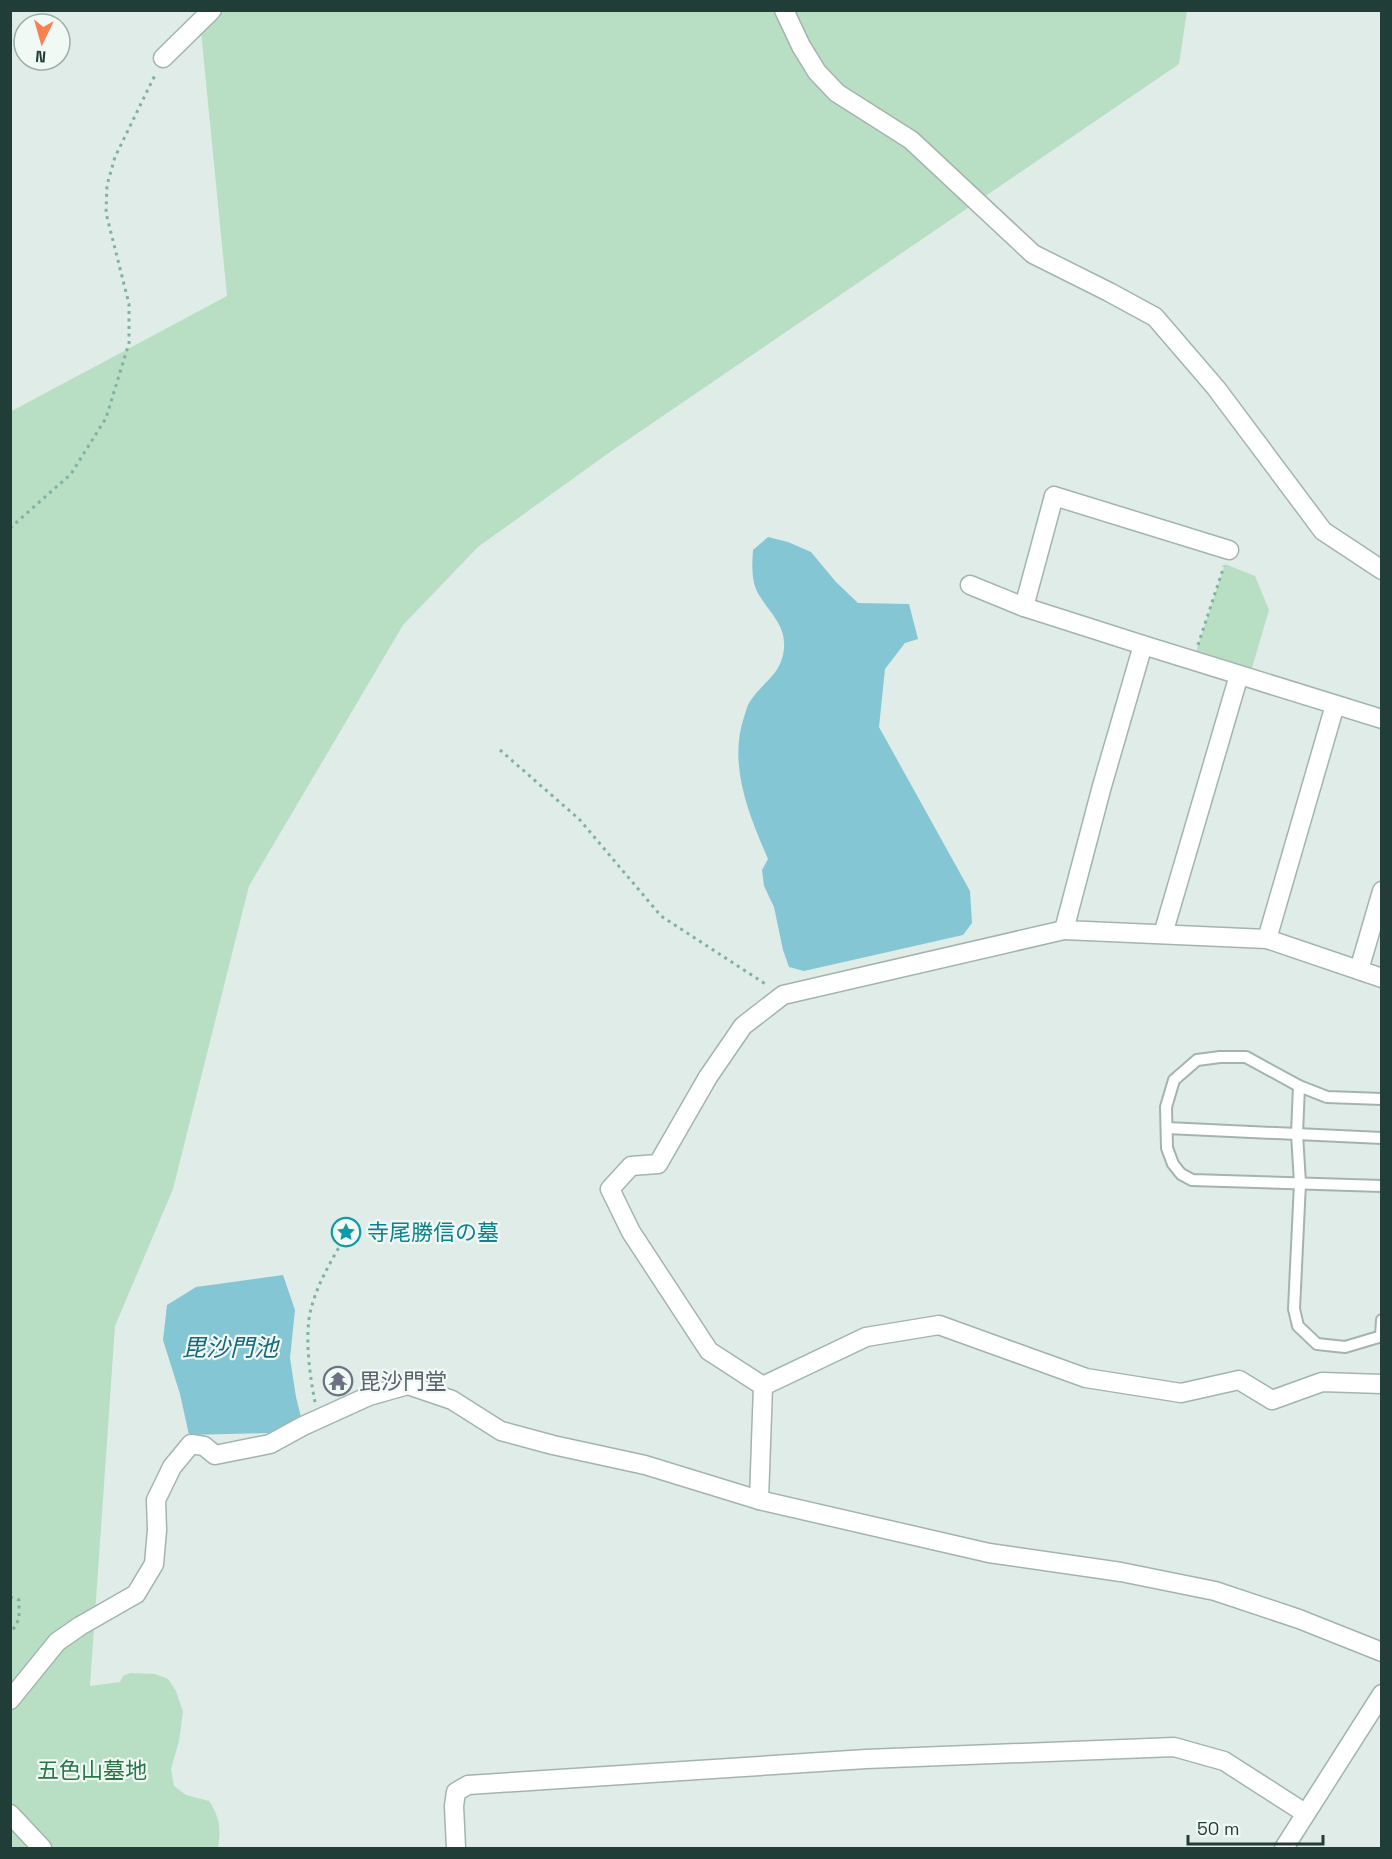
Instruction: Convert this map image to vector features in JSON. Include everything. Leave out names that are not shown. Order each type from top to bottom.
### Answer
[{"type":"street","points":[[163,58],[212,10]]},
{"type":"street","points":[[784,10],[801,46],[817,72],[837,93],[911,140],[1033,254],[1155,317],[1216,388],[1323,531],[1382,570]]},
{"type":"street","points":[[1024,607],[1054,496],[1229,550]]},
{"type":"street","points":[[970,585],[1024,607],[1382,719]]},
{"type":"street","points":[[1064,930],[1102,786],[1143,645]]},
{"type":"street","points":[[1163,934],[1239,675]]},
{"type":"street","points":[[1267,939],[1335,705]]},
{"type":"street","points":[[1359,970],[1382,891]]},
{"type":"street","points":[[763,1386],[709,1351],[631,1232],[610,1189],[631,1166],[658,1164],[708,1077],[743,1026],[783,994],[1064,930],[1267,939],[1382,978]]},
{"type":"street","points":[[763,1386],[866,1336],[939,1325],[1086,1378],[1181,1393],[1239,1380],[1272,1400],[1322,1383],[1382,1384]]},
{"type":"street","points":[[10,1700],[57,1642],[136,1594],[154,1564],[157,1530],[156,1500],[172,1467],[191,1444],[204,1446],[215,1455],[270,1444],[369,1396],[408,1385],[452,1400],[501,1431],[645,1465],[759,1500],[989,1553],[1121,1572],[1215,1591],[1299,1619],[1382,1652]]},
{"type":"street","points":[[759,1500],[763,1386]]},
{"type":"street","points":[[1284,1848],[1382,1694]]},
{"type":"street","points":[[456,1848],[454,1806],[456,1792],[468,1785],[866,1758],[1010,1752],[1174,1747],[1224,1761],[1305,1813]]},
{"type":"street","points":[[10,1814],[42,1848]]},
{"type":"lane","points":[[1382,1099],[1326,1097],[1299,1086],[1246,1057],[1220,1057],[1197,1060],[1174,1080],[1166,1107],[1167,1148],[1173,1164],[1181,1174],[1192,1180],[1382,1186]]},
{"type":"lane","points":[[1299,1086],[1297,1134],[1300,1183],[1294,1309],[1298,1326],[1317,1344],[1345,1347],[1381,1336],[1382,1320]]},
{"type":"lane","points":[[1167,1128],[1382,1138]]},
{"type":"path","points":[[10,528],[71,474],[106,418],[129,343],[129,303],[106,213],[106,185],[115,157],[163,58]]},
{"type":"path","points":[[1193,661],[1229,550]]},
{"type":"path","points":[[500,750],[579,819],[662,916],[783,994]]},
{"type":"path","points":[[319,1419],[310,1380],[308,1340],[310,1311],[323,1275],[342,1242]]},
{"type":"path","points":[[10,1597],[19,1600],[19,1619],[10,1635]]},
{"type":"green space","name":"五色山墓地","points":[[199,11],[1187,11],[1179,64],[610,452],[478,547],[403,625],[249,886],[173,1189],[115,1326],[90,1686],[120,1682],[123,1676],[130,1673],[155,1674],[168,1679],[176,1691],[183,1712],[179,1741],[171,1769],[174,1786],[186,1795],[209,1801],[219,1823],[218,1848],[11,1848],[10,412],[227,296]]},
{"type":"green space","points":[[1225,564],[1255,576],[1269,610],[1249,678],[1193,661]]},
{"type":"water","points":[[768,537],[788,542],[811,552],[836,582],[858,603],[909,604],[918,639],[905,643],[885,669],[879,727],[970,891],[972,923],[963,935],[804,971],[789,967],[774,907],[764,886],[762,870],[768,859],[748,807],[738,753],[748,704],[772,677],[783,657],[784,640],[780,626],[756,590],[753,579],[753,550]]},
{"type":"water","name":"毘沙門池","points":[[283,1275],[295,1310],[290,1358],[302,1421],[269,1433],[189,1435],[180,1394],[163,1340],[167,1305],[196,1287]]},
{"type":"place","name":"寺尾勝信の墓","points":[[346,1232]]},
{"type":"place","name":"毘沙門堂","points":[[338,1381]]}]
